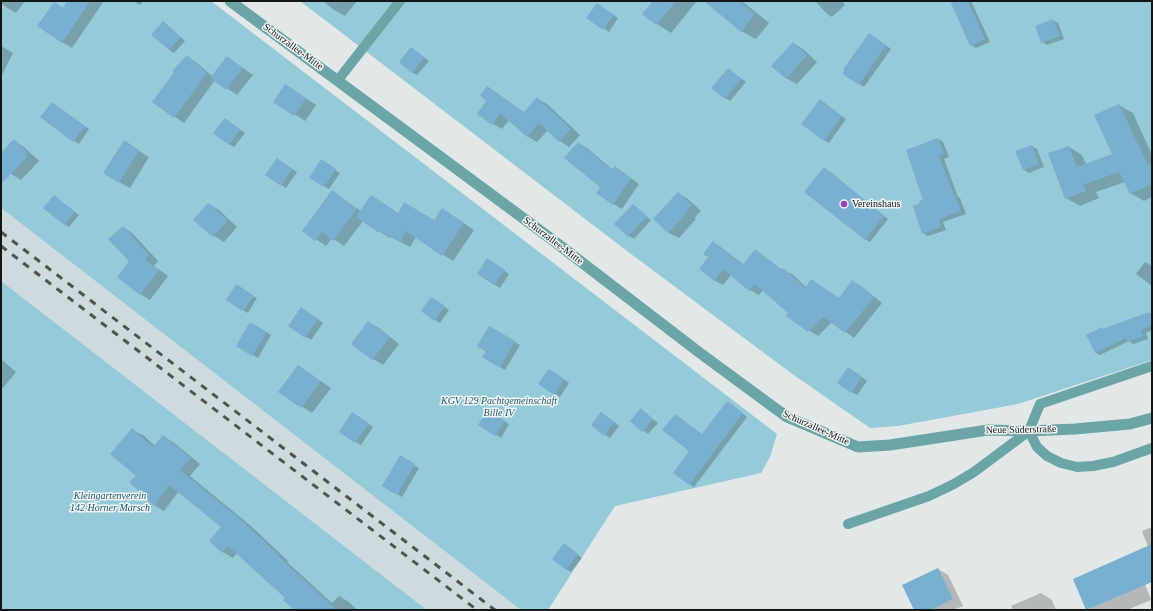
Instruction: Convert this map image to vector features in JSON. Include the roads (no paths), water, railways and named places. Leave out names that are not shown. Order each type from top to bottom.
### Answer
[{"type":"street","name":"Schurzallee-Mitte","points":[[230,1],[550,238],[700,354],[787,417],[858,447],[890,444]]},
{"type":"street","name":"Neue Süderstraße","points":[[890,444],[988,430],[1029,431],[1076,429],[1130,424],[1152,418]]},
{"type":"lane","points":[[338,80],[400,1]]},
{"type":"lane","points":[[848,524],[929,496],[974,472],[1029,431],[1040,404],[1152,366]]},
{"type":"lane","points":[[1029,431],[1037,447],[1047,456],[1062,463],[1077,467],[1093,466],[1113,462],[1152,448]]},
{"type":"railway","points":[[1,232],[495,610]]},
{"type":"railway","points":[[1,246],[477,610]]},
{"type":"place","name":"Vereinshaus","points":[[844,204]]},
{"type":"park label","name":"KGV 129 Pachtgemeinschaft Bille IV","points":[[499,406]]},
{"type":"park label","name":"Kleingartenverein 142 Horner Marsch","points":[[110,502]]}]
